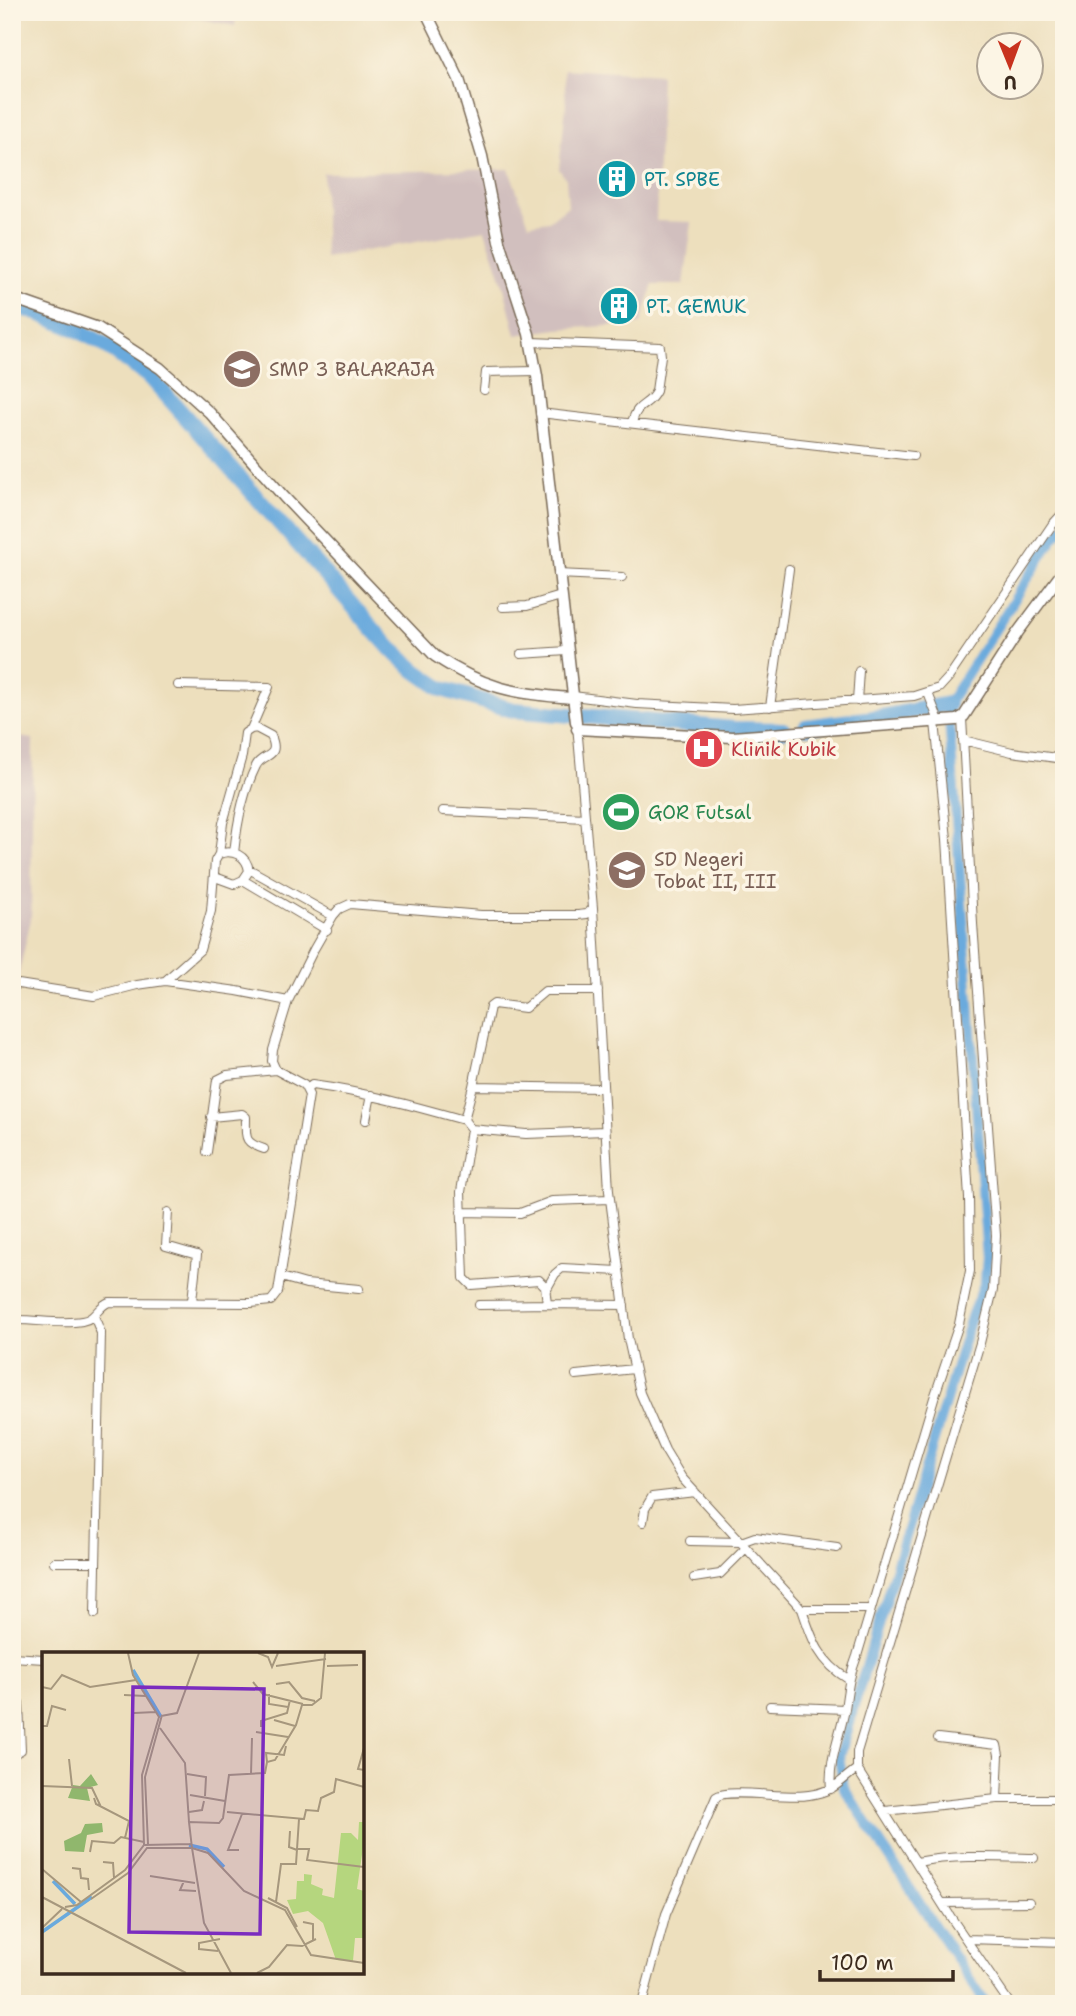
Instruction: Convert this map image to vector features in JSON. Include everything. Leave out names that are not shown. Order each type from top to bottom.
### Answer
[{"type":"main road","points":[[426,12],[459,79],[482,156],[499,241],[531,342],[577,725],[732,737],[959,719],[1064,570]]},
{"type":"main road","points":[[12,298],[98,328],[160,368],[210,413],[284,497],[435,656],[461,673],[501,690],[572,699]]},
{"type":"street","points":[[531,342],[660,347],[662,356],[654,397],[634,412],[632,423]]},
{"type":"street","points":[[484,390],[486,372],[536,371]]},
{"type":"street","points":[[540,412],[913,456]]},
{"type":"street","points":[[572,699],[720,709],[929,696],[949,677],[1052,525],[1064,512]]},
{"type":"street","points":[[770,707],[789,569]]},
{"type":"street","points":[[558,574],[622,577]]},
{"type":"street","points":[[503,607],[527,606],[561,596]]},
{"type":"street","points":[[521,654],[567,650]]},
{"type":"street","points":[[857,701],[859,670]]},
{"type":"street","points":[[165,981],[200,950],[211,911],[214,867],[242,756],[244,733],[251,729],[269,687],[178,685]]},
{"type":"street","points":[[835,1788],[830,1774],[845,1709],[848,1679],[934,1398],[954,1344],[970,1271],[969,1198],[939,720],[929,696]]},
{"type":"street","points":[[642,2004],[666,1914],[716,1797],[729,1792],[807,1796],[835,1788],[855,1770],[858,1752],[980,1343],[993,1290],[996,1235],[959,719]]},
{"type":"street","points":[[577,725],[593,908],[610,1199],[624,1305],[640,1393],[682,1478],[802,1609],[819,1651],[831,1670],[848,1679]]},
{"type":"street","points":[[234,853],[246,789],[258,761],[271,755],[274,743],[271,736],[251,729]]},
{"type":"street","points":[[962,740],[1012,752],[1064,759]]},
{"type":"street","points":[[242,756],[258,761]]},
{"type":"street","points":[[443,811],[585,818]]},
{"type":"street","points":[[219,854],[234,853],[246,860],[249,869],[333,916]]},
{"type":"street","points":[[215,877],[234,884],[243,880],[249,869]]},
{"type":"street","points":[[243,880],[327,930]]},
{"type":"street","points":[[276,1070],[272,1061],[273,1050],[288,1002],[314,949],[339,909],[359,903],[433,912],[521,917],[587,914],[593,908]]},
{"type":"street","points":[[12,983],[94,996],[165,981],[237,991],[288,1002]]},
{"type":"street","points":[[464,1120],[490,1007],[494,1004],[525,1008],[545,991],[598,990]]},
{"type":"street","points":[[12,1320],[83,1321],[94,1316],[102,1304],[109,1302],[271,1301],[278,1292],[281,1277],[309,1101],[307,1088],[301,1082],[276,1070],[221,1077],[217,1080],[207,1152]]},
{"type":"street","points":[[307,1088],[312,1085],[371,1096],[464,1120],[471,1129],[461,1192],[466,1283],[471,1285],[539,1280],[543,1282],[546,1290],[547,1304]]},
{"type":"street","points":[[473,1086],[602,1088]]},
{"type":"street","points":[[366,1120],[371,1096]]},
{"type":"street","points":[[211,1117],[242,1114],[246,1117],[246,1138],[250,1144],[264,1149]]},
{"type":"street","points":[[471,1129],[526,1133],[605,1131]]},
{"type":"street","points":[[461,1212],[520,1213],[552,1201],[610,1199]]},
{"type":"street","points":[[168,1212],[166,1246],[197,1255],[192,1301]]},
{"type":"street","points":[[546,1290],[562,1268],[620,1271]]},
{"type":"street","points":[[281,1277],[306,1284],[359,1289]]},
{"type":"street","points":[[479,1305],[624,1305]]},
{"type":"street","points":[[94,1316],[100,1333],[95,1614]]},
{"type":"street","points":[[576,1375],[634,1369]]},
{"type":"street","points":[[643,1522],[645,1509],[652,1497],[695,1492]]},
{"type":"street","points":[[694,1578],[720,1574],[743,1545],[755,1537],[837,1548]]},
{"type":"street","points":[[690,1541],[743,1545]]},
{"type":"street","points":[[54,1562],[94,1562]]},
{"type":"street","points":[[802,1609],[870,1609]]},
{"type":"street","points":[[12,1657],[42,1659]]},
{"type":"street","points":[[12,1755],[21,1750],[19,1704]]},
{"type":"street","points":[[770,1706],[845,1709]]},
{"type":"street","points":[[938,1738],[997,1745],[997,1799]]},
{"type":"street","points":[[855,1770],[886,1811],[942,1903],[1010,2004]]},
{"type":"street","points":[[886,1811],[997,1799],[1062,1799]]},
{"type":"street","points":[[917,1862],[988,1857],[1034,1858]]},
{"type":"street","points":[[942,1903],[1029,1902]]},
{"type":"street","points":[[966,1939],[1064,1942]]},
{"type":"street","points":[[12,1997],[13,2004]]},
{"type":"shaded area","points":[[166,12],[236,12],[235,26]]},
{"type":"shaded area","points":[[564,69],[661,75],[656,221],[692,222],[684,285],[653,285],[641,324],[557,329],[516,335],[485,230],[325,258],[323,173],[509,169],[529,224],[549,221],[568,206],[566,179],[559,169],[566,106]]},
{"type":"shaded area","points":[[12,736],[33,739],[31,919],[12,1003]]},
{"type":"waterway","points":[[12,305],[74,328],[102,343],[151,378],[390,648],[442,689],[513,710],[734,729],[783,730]]},
{"type":"waterway","points":[[986,2004],[844,1788],[839,1756],[972,1314],[985,1282],[987,1258],[948,704],[1054,537],[1064,527]]},
{"type":"waterway","points":[[806,727],[881,717],[948,704]]},
{"type":"place","name":"PT. SPBE","points":[[617,179]]},
{"type":"place","name":"PT. GEMUK","points":[[619,306]]},
{"type":"place","name":"SMP 3 BALARAJA","points":[[242,369]]},
{"type":"place","name":"Klinik Kubik","points":[[704,749]]},
{"type":"place","name":"GOR Futsal","points":[[621,812]]},
{"type":"place","name":"SD Negeri Tobat II, III","points":[[627,870]]}]
